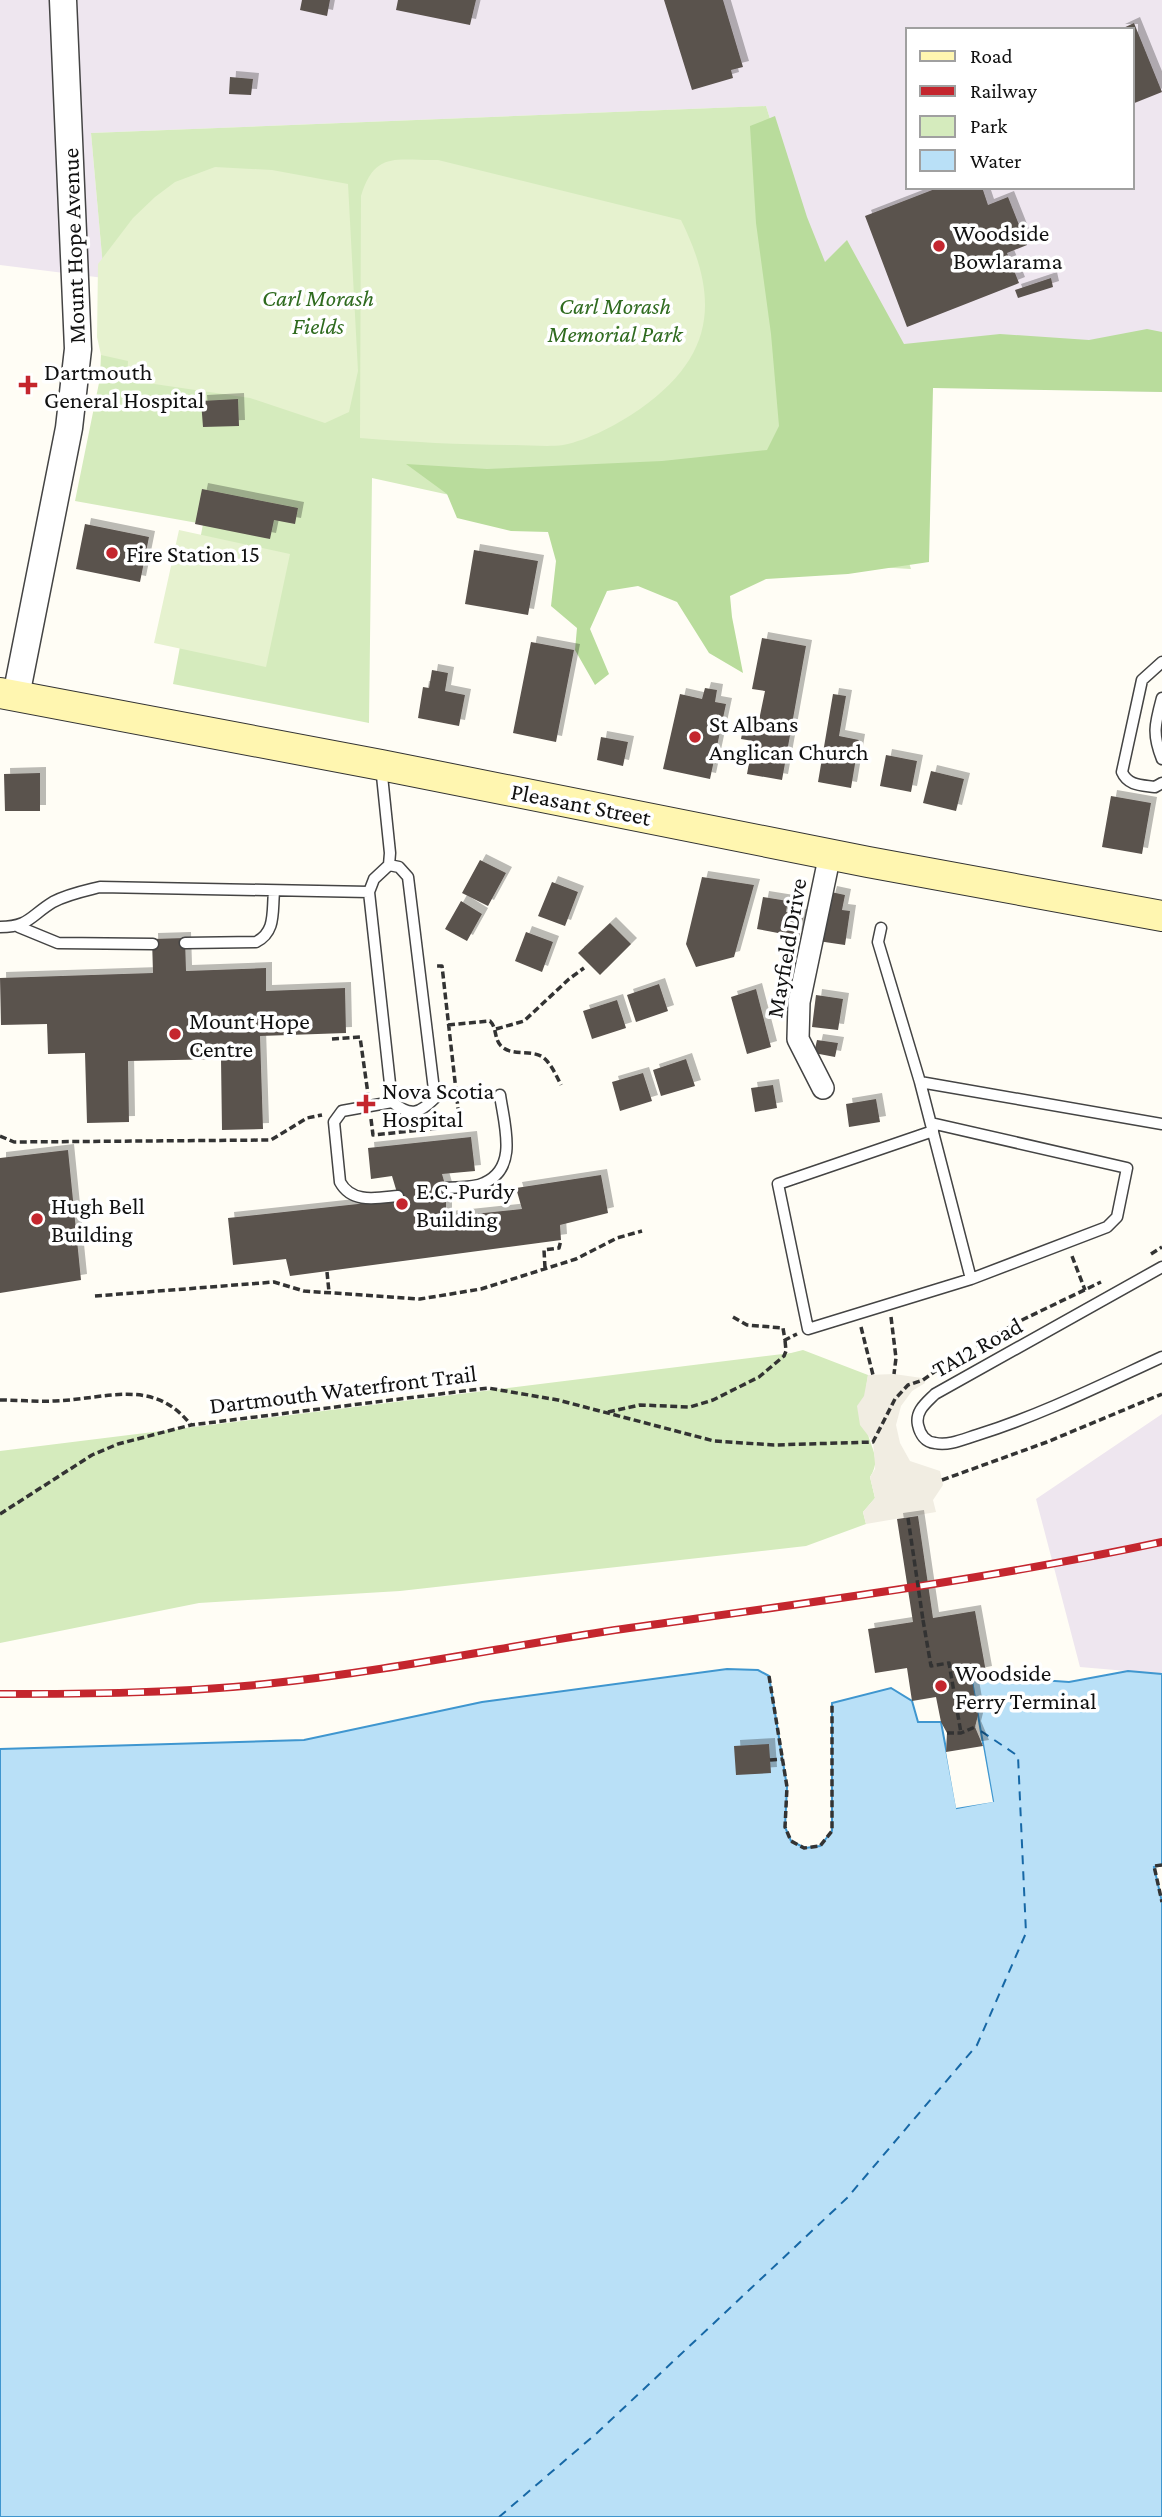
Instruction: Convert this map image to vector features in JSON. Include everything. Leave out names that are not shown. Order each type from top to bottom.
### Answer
[{"type":"main road","name":"Pleasant Street","points":[[8,695],[1162,916]]},
{"type":"street","name":"Mount Hope Avenue","points":[[8,695],[69,428],[78,349],[63,0]]},
{"type":"street","name":"Mayfield Drive","points":[[822,1088],[798,1039],[797,1026],[799,1002],[830,854]]},
{"type":"lane","points":[[1162,662],[1142,680],[1122,772],[1125,779],[1131,783],[1155,787],[1162,783]]},
{"type":"lane","points":[[1162,698],[1154,740],[1162,759]]},
{"type":"lane","points":[[381,765],[389,864],[374,879],[369,892],[392,1102],[411,1112],[423,1111],[435,1098],[408,877],[399,867],[389,864]]},
{"type":"lane","points":[[19,927],[54,901],[100,887],[369,892]]},
{"type":"lane","points":[[185,943],[256,942],[265,937],[271,928],[274,892]]},
{"type":"lane","points":[[0,927],[19,927],[58,943],[153,944]]},
{"type":"lane","points":[[881,928],[878,942],[920,1082],[971,1279]]},
{"type":"lane","points":[[920,1082],[1162,1124]]},
{"type":"lane","points":[[446,1188],[482,1184],[496,1176],[506,1164],[507,1151],[500,1094]]},
{"type":"lane","points":[[392,1102],[342,1111],[334,1122],[340,1182],[345,1191],[354,1197],[398,1196]]},
{"type":"lane","points":[[932,1127],[1127,1168],[1117,1217],[1107,1227],[1068,1242],[971,1279],[808,1329],[778,1184],[932,1127]]},
{"type":"lane","name":"TA12 Road","points":[[1162,1267],[935,1394],[921,1407],[917,1421],[921,1436],[934,1443],[952,1442],[1023,1420],[1162,1357]]},
{"type":"path","points":[[332,1038],[360,1037],[373,1135],[460,1126],[442,966],[429,965]]},
{"type":"path","points":[[496,1029],[524,1021],[584,968]]},
{"type":"path","points":[[448,1025],[490,1021],[496,1029],[498,1043],[503,1048],[538,1054],[546,1059],[561,1085]]},
{"type":"path","points":[[0,1136],[14,1142],[271,1140],[307,1118],[337,1115]]},
{"type":"path","points":[[95,1296],[274,1282],[304,1291],[420,1299],[481,1289],[576,1259],[617,1238],[642,1231]]},
{"type":"path","points":[[545,1268],[544,1250],[559,1248],[561,1240]]},
{"type":"path","points":[[1068,1242],[1086,1290],[1108,1278]]},
{"type":"path","points":[[1141,1261],[1162,1247]]},
{"type":"path","points":[[327,1272],[329,1292]]},
{"type":"path","name":"Dartmouth Waterfront Trail","points":[[0,1514],[92,1455],[118,1444],[191,1425],[488,1388],[558,1400],[714,1441],[775,1445],[873,1442],[895,1399],[908,1385],[923,1380],[957,1356],[1024,1319],[1086,1290]]},
{"type":"path","points":[[891,1305],[896,1358],[894,1374]]},
{"type":"path","points":[[859,1314],[873,1375]]},
{"type":"path","points":[[733,1317],[747,1325],[783,1328]]},
{"type":"path","points":[[606,1412],[640,1405],[690,1407],[713,1400],[759,1377],[783,1356],[786,1351],[785,1339]]},
{"type":"path","points":[[0,1400],[55,1401],[126,1393],[152,1396],[179,1410],[191,1425]]},
{"type":"path","points":[[942,1480],[1047,1442],[1162,1394]]},
{"type":"path","points":[[908,1518],[931,1666],[949,1663],[961,1733]]},
{"type":"path","points":[[769,1676],[787,1787],[785,1827],[791,1841],[804,1848],[820,1846],[832,1831],[832,1703]]},
{"type":"path","points":[[947,1733],[961,1733],[975,1727]]},
{"type":"path","points":[[770,1760],[783,1759]]},
{"type":"path","points":[[1162,1865],[1154,1866],[1162,1902]]},
{"type":"shaded area","points":[[0,0],[1162,0],[1162,392],[933,387],[857,394],[766,106],[91,133],[104,278],[0,265]]},
{"type":"shaded area","points":[[894,1374],[922,1378],[925,1383],[912,1391],[901,1406],[896,1425],[900,1443],[910,1461],[940,1471],[943,1485],[933,1500],[936,1512],[866,1524],[863,1512],[875,1498],[870,1477],[875,1464],[873,1442],[860,1425],[857,1406],[864,1396],[868,1375]]},
{"type":"shaded area","points":[[1162,1414],[1162,1674],[1080,1667],[1036,1499]]},
{"type":"green space","name":"Carl Morash Memorial Park","points":[[766,106],[911,569],[858,566],[578,523],[372,478],[369,723],[173,684],[203,524],[75,501],[100,378],[104,278],[91,133]]},
{"type":"green space","points":[[775,116],[807,217],[825,262],[847,240],[904,344],[1000,334],[1089,340],[1147,329],[1162,332],[1162,392],[933,388],[929,562],[848,574],[766,579],[730,596],[743,673],[709,653],[677,602],[638,586],[607,591],[590,629],[609,674],[595,685],[575,650],[577,628],[551,606],[556,561],[548,532],[511,531],[457,518],[447,494],[406,464],[487,469],[662,461],[767,450],[779,426],[771,334],[756,223],[750,126]]},
{"type":"green space","points":[[438,160],[681,220],[702,275],[705,301],[703,324],[696,347],[684,368],[665,389],[613,426],[563,445],[457,444],[360,438],[361,196],[373,171],[389,161]]},
{"type":"green space","name":"Carl Morash Fields","points":[[215,167],[272,170],[348,184],[358,371],[349,412],[325,423],[250,398],[127,380],[128,361],[101,355],[97,337],[98,264],[133,218],[155,197],[175,182]]},
{"type":"green space","points":[[179,530],[290,554],[266,667],[154,643]]},
{"type":"green space","points":[[803,1350],[868,1375],[865,1416],[875,1459],[870,1477],[875,1498],[863,1512],[866,1524],[806,1546],[400,1591],[199,1603],[0,1643],[0,1451]]},
{"type":"water","points":[[727,1669],[758,1670],[769,1676],[787,1787],[785,1827],[791,1841],[805,1848],[820,1846],[832,1831],[832,1703],[891,1688],[912,1701],[918,1722],[941,1722],[957,1808],[993,1801],[971,1675],[1069,1682],[1128,1671],[1162,1674],[1162,1865],[1154,1867],[1162,1902],[1162,2517],[0,2517],[0,1749],[304,1740],[482,1702]]},
{"type":"pier","points":[[978,1733],[983,1746],[993,1802],[956,1808],[946,1752],[947,1737],[959,1804],[989,1799]]},
{"type":"building","points":[[302,0],[330,0],[327,16],[300,10]]},
{"type":"building","points":[[398,0],[476,0],[470,25],[396,10]]},
{"type":"building","points":[[664,0],[723,0],[743,67],[731,70],[733,78],[692,90]]},
{"type":"building","points":[[1134,23],[1162,92],[1134,103],[1134,28],[1123,28]]},
{"type":"building","points":[[230,77],[253,79],[251,95],[229,94]]},
{"type":"building","name":"Woodside Bowlarama","points":[[935,189],[983,189],[988,205],[1008,197],[1027,245],[1007,253],[1019,283],[907,327],[865,216]]},
{"type":"building","points":[[1051,278],[1053,287],[1018,298],[1015,290]]},
{"type":"building","points":[[238,399],[239,426],[203,427],[201,401]]},
{"type":"building","points":[[202,489],[298,508],[295,524],[274,520],[270,539],[195,524]]},
{"type":"building","name":"Fire Station 15","points":[[85,524],[149,537],[140,582],[76,569]]},
{"type":"building","points":[[474,550],[538,561],[528,615],[465,604]]},
{"type":"building","points":[[762,638],[806,646],[782,780],[747,774],[753,741],[741,739],[744,723],[758,725],[765,691],[752,689]]},
{"type":"building","points":[[531,642],[574,650],[556,742],[513,733]]},
{"type":"building","points":[[432,670],[448,673],[445,691],[465,695],[459,726],[418,718],[423,687],[429,688]]},
{"type":"building","name":"St Albans Anglican Church","points":[[705,688],[717,690],[715,702],[726,704],[710,779],[663,769],[680,694],[702,699]]},
{"type":"building","points":[[833,694],[846,696],[839,736],[859,740],[851,788],[818,782]]},
{"type":"building","points":[[601,737],[628,742],[623,766],[597,760]]},
{"type":"building","points":[[886,755],[917,761],[911,792],[880,786]]},
{"type":"building","points":[[931,771],[964,779],[956,811],[923,803]]},
{"type":"building","points":[[40,773],[40,811],[5,811],[4,774]]},
{"type":"building","points":[[1111,796],[1151,803],[1142,854],[1102,847]]},
{"type":"building","points":[[480,860],[506,873],[488,906],[462,893]]},
{"type":"building","points":[[702,877],[754,885],[734,957],[696,967],[686,944]]},
{"type":"building","points":[[552,882],[578,892],[565,926],[538,916]]},
{"type":"building","points":[[831,892],[845,895],[842,910],[850,911],[845,945],[818,941]]},
{"type":"building","points":[[763,897],[788,901],[786,912],[803,916],[799,937],[757,929]]},
{"type":"building","points":[[461,901],[482,914],[467,941],[445,929]]},
{"type":"building","points":[[610,923],[631,944],[600,975],[578,953]]},
{"type":"building","points":[[526,932],[553,942],[542,972],[515,961]]},
{"type":"building","name":"Mount Hope Centre","points":[[185,938],[186,971],[266,968],[266,991],[345,988],[346,1033],[260,1036],[263,1129],[222,1130],[221,1059],[128,1061],[129,1122],[87,1123],[85,1053],[48,1054],[47,1024],[1,1025],[0,978],[153,973],[152,939]]},
{"type":"building","points":[[659,984],[668,1011],[636,1022],[627,995]]},
{"type":"building","points":[[756,989],[771,1047],[747,1054],[731,997]]},
{"type":"building","points":[[816,995],[843,999],[838,1030],[812,1027]]},
{"type":"building","points":[[617,1000],[626,1028],[592,1039],[583,1011]]},
{"type":"building","points":[[817,1040],[838,1043],[835,1057],[814,1053]]},
{"type":"building","points":[[686,1059],[695,1086],[661,1096],[653,1070]]},
{"type":"building","points":[[643,1073],[652,1101],[620,1111],[612,1082]]},
{"type":"building","points":[[773,1085],[777,1108],[755,1112],[751,1088]]},
{"type":"building","points":[[876,1099],[880,1122],[849,1127],[846,1104]]},
{"type":"building","name":"E.C. Purdy Building","points":[[471,1137],[475,1171],[442,1174],[446,1188],[446,1217],[522,1209],[516,1188],[601,1175],[608,1213],[560,1225],[561,1240],[290,1276],[286,1259],[233,1265],[228,1218],[395,1200],[398,1196],[392,1176],[371,1179],[368,1148]]},
{"type":"building","name":"Hugh Bell Building","points":[[68,1150],[81,1280],[0,1293],[0,1158]]},
{"type":"building","name":"Woodside Ferry Terminal","points":[[918,1516],[933,1618],[975,1611],[986,1672],[971,1675],[978,1715],[975,1727],[983,1746],[946,1752],[947,1733],[941,1722],[936,1697],[912,1701],[907,1668],[875,1673],[868,1629],[913,1622],[897,1519]]},
{"type":"building","points":[[769,1744],[771,1773],[736,1775],[734,1746]]},
{"type":"ferry route","points":[[499,2517],[597,2433],[847,2198],[977,2045],[1026,1933],[1018,1756],[975,1727]]},
{"type":"railway","points":[[0,1694],[166,1691],[309,1679],[615,1630],[958,1580],[1162,1542]]},
{"type":"place","name":"Woodside Bowlarama","points":[[939,246]]},
{"type":"place","name":"Dartmouth General Hospital","points":[[28,385]]},
{"type":"place","name":"Fire Station 15","points":[[112,553]]},
{"type":"place","name":"St Albans Anglican Church","points":[[695,737]]},
{"type":"place","name":"Mount Hope Centre","points":[[175,1034]]},
{"type":"place","name":"Nova Scotia Hospital","points":[[366,1104]]},
{"type":"place","name":"E.C. Purdy Building","points":[[402,1204]]},
{"type":"place","name":"Hugh Bell Building","points":[[37,1219]]},
{"type":"place","name":"Woodside Ferry Terminal","points":[[941,1686]]}]
